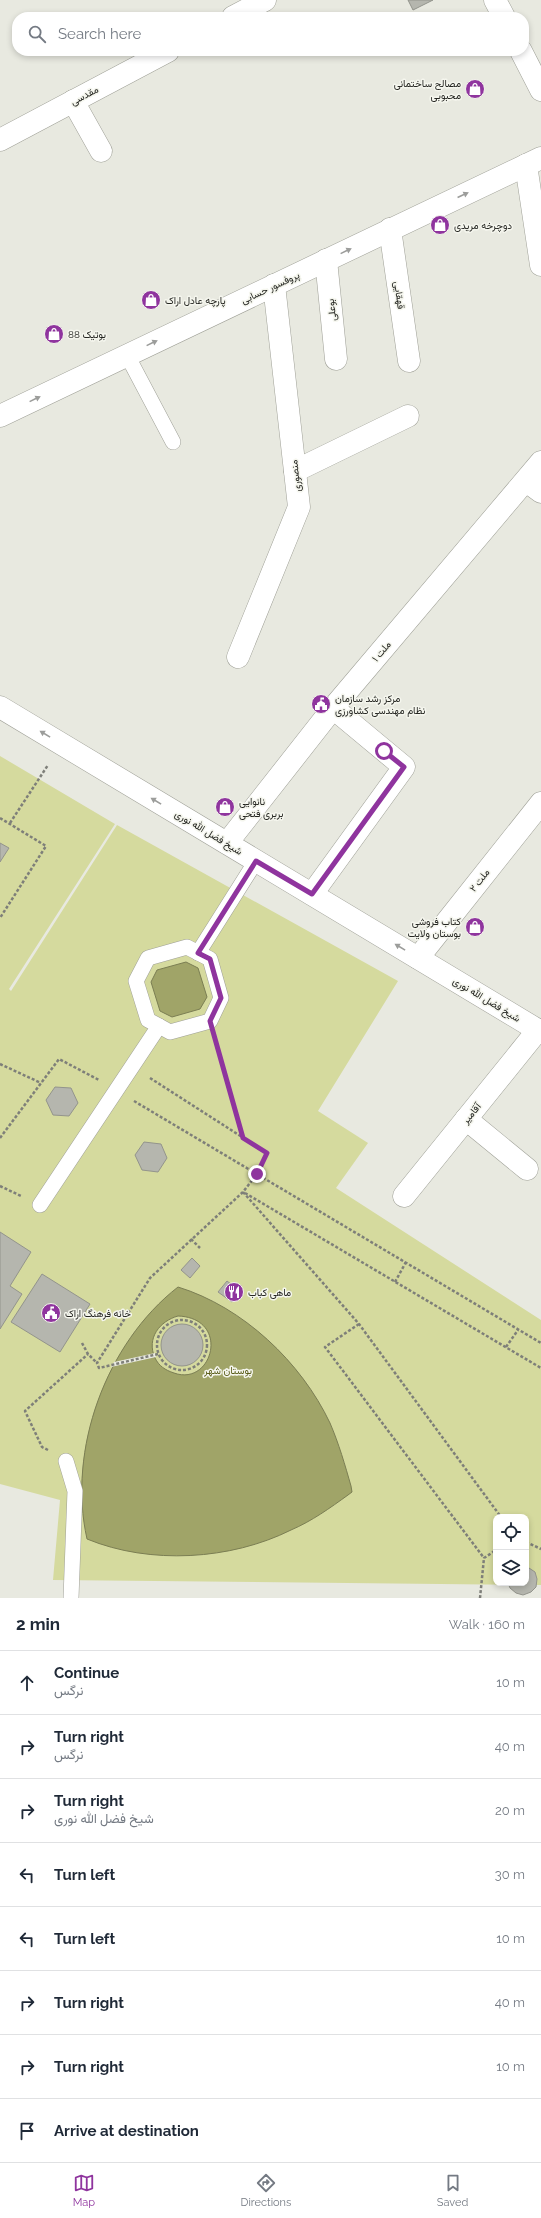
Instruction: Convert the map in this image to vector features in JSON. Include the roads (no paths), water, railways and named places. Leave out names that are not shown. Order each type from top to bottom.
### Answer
[{"type":"street","points":[[242,12],[265,0]]},
{"type":"street","points":[[495,0],[501,12]]},
{"type":"street","name":"مقدسی","points":[[0,140],[158,56]]},
{"type":"street","points":[[524,56],[541,90]]},
{"type":"street","points":[[73,101],[101,151]]},
{"type":"street","points":[[533,161],[541,262]]},
{"type":"street","name":"پروفسور حسابی","points":[[0,416],[533,161]]},
{"type":"street","name":"قهقایی","points":[[390,230],[409,361]]},
{"type":"street","name":"بوعلی","points":[[326,260],[336,359]]},
{"type":"street","name":"منصوری","points":[[238,657],[298,507],[274,285]]},
{"type":"street","points":[[295,471],[408,416]]},
{"type":"street","name":"ملت ۱","points":[[227,843],[333,708],[533,486],[541,462]]},
{"type":"street","name":"شیخ فضل الله نوری","points":[[0,707],[539,1031]]},
{"type":"street","points":[[312,894],[404,767],[333,708]]},
{"type":"street","name":"ملت ۲","points":[[418,958],[541,802]]},
{"type":"street","name":"آقامیر","points":[[404,1196],[539,1031]]},
{"type":"street","points":[[466,1119],[527,1169]]},
{"type":"lane","points":[[127,355],[173,442]]},
{"type":"lane","points":[[198,953],[256,861]]},
{"type":"lane","points":[[187,947],[198,953],[210,959],[221,998],[210,1021],[170,1032],[148,1020],[136,981],[148,958],[187,947]]},
{"type":"lane","points":[[40,1205],[159,1026]]},
{"type":"lane","points":[[66,1461],[75,1491],[71,1598]]},
{"type":"place","name":"مصالح ساختمانی محبوبی","points":[[475,89]]},
{"type":"place","name":"دوچرخه مریدی","points":[[440,225]]},
{"type":"place","name":"پارچه عادل اراک","points":[[151,300]]},
{"type":"place","name":"بوتیک 88","points":[[54,334]]},
{"type":"place","name":"مرکز رشد سازمان نظام مهندسی کشاورزی","points":[[321,704]]},
{"type":"place","name":"نانوایی بربری فتحی","points":[[225,807]]},
{"type":"place","name":"کتاب فروشی بوستان ولایت","points":[[475,927]]},
{"type":"place","name":"ماهی کباب","points":[[234,1292]]},
{"type":"place","name":"خانه فرهنگ اراک","points":[[51,1313]]},
{"type":"park label","name":"بوستان شهر","points":[[228,1370]]}]
